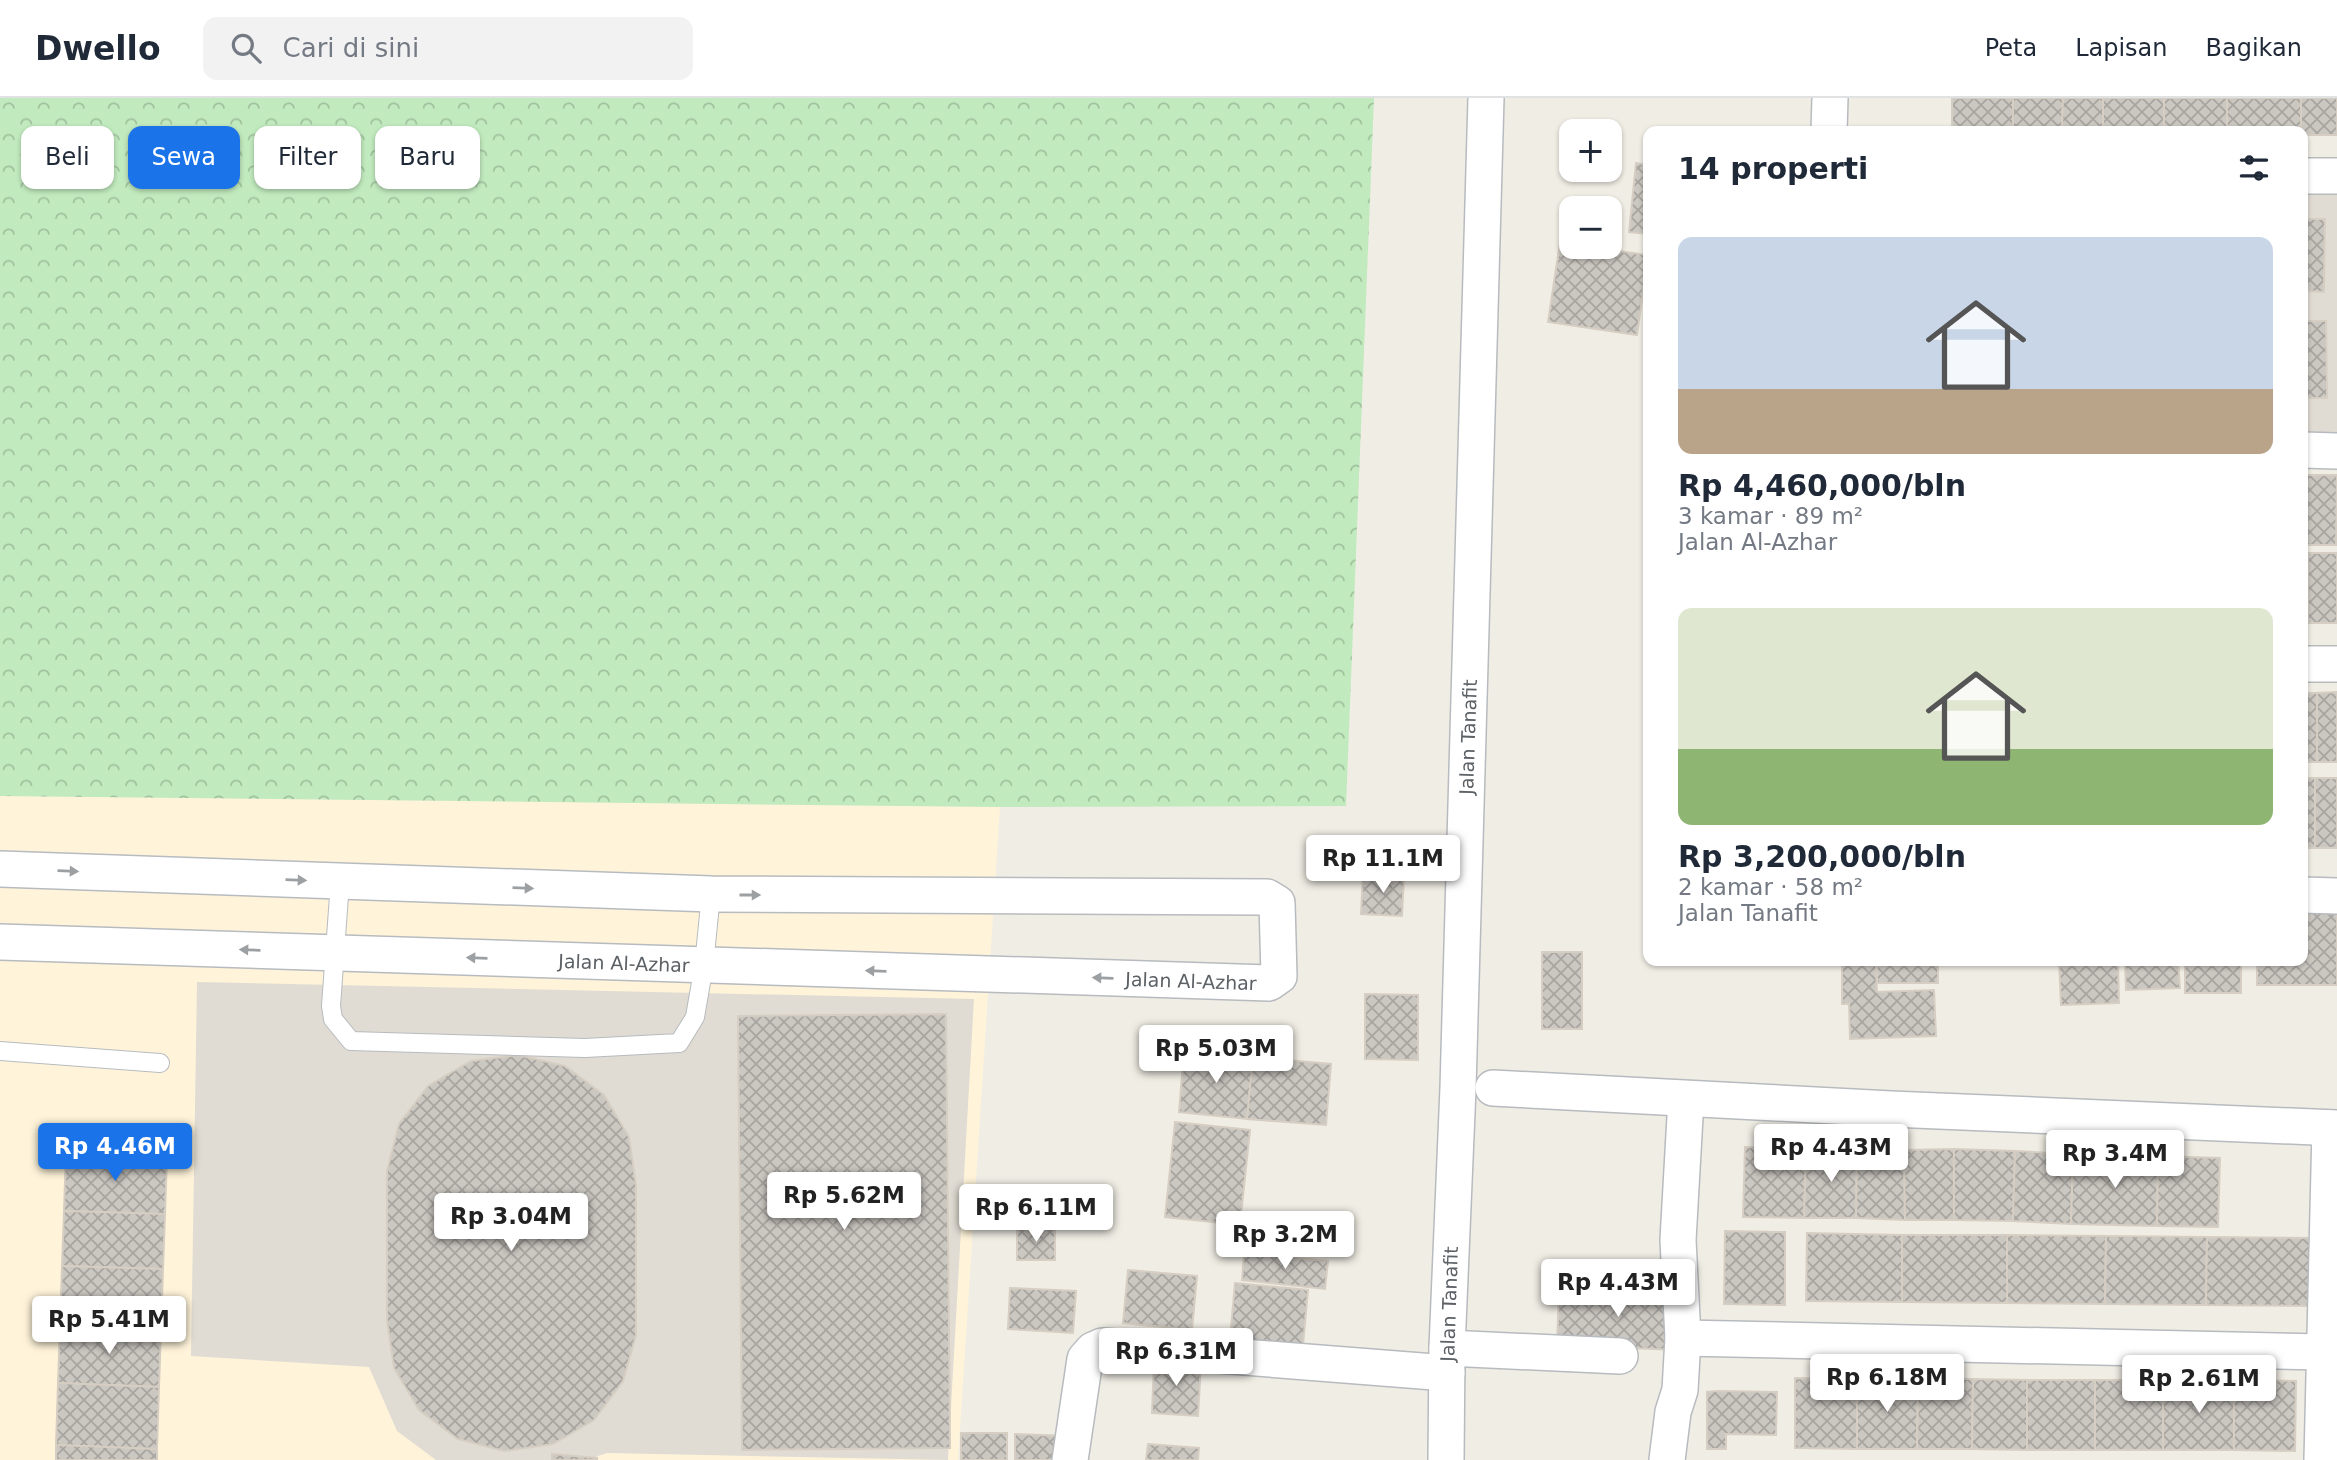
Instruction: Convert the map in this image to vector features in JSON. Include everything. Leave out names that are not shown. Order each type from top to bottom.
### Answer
[{"type":"street","name":"Jalan Tanafit","points":[[1446,1460],[1486,98]]},
{"type":"street","points":[[1829,126],[1830,98]]},
{"type":"street","points":[[2308,176],[2337,176]]},
{"type":"street","points":[[2308,450],[2337,451]]},
{"type":"street","points":[[2308,664],[2337,664]]},
{"type":"street","name":"Jalan Al-Azhar","points":[[0,869],[711,894],[1267,897],[1277,903],[1279,976],[1269,983],[0,942]]},
{"type":"street","points":[[2308,895],[2337,896]]},
{"type":"street","points":[[1493,1088],[2334,1128],[2322,1460]]},
{"type":"street","points":[[1667,1460],[1673,1412],[1680,1390],[1683,1338],[1678,1240],[1686,1099]]},
{"type":"street","points":[[1683,1338],[2325,1352]]},
{"type":"street","points":[[1070,1460],[1085,1359],[1093,1350],[1102,1346],[1447,1360],[1620,1356]]},
{"type":"lane","points":[[340,882],[331,1006],[333,1019],[351,1041],[571,1048],[679,1043],[695,1017],[704,965],[711,894]]},
{"type":"lane","points":[[0,1051],[160,1062]]},
{"type":"shaded area","points":[[2308,187],[2337,187],[2337,434],[2308,433]]},
{"type":"shaded area","points":[[0,796],[1000,807],[958,1460],[0,1460]]},
{"type":"shaded area","points":[[197,982],[974,999],[948,1460],[607,1453],[586,1460],[436,1460],[397,1431],[369,1367],[191,1356]]},
{"type":"green space","points":[[0,98],[1374,98],[1346,806],[1000,807],[0,796]]},
{"type":"building","points":[[1952,98],[2013,98],[2013,126],[1952,126]]},
{"type":"building","points":[[2013,98],[2063,98],[2062,126],[2013,126]]},
{"type":"building","points":[[2063,98],[2103,98],[2103,126],[2062,126]]},
{"type":"building","points":[[2103,98],[2164,98],[2164,126],[2103,126]]},
{"type":"building","points":[[2164,98],[2227,98],[2227,126],[2164,126]]},
{"type":"building","points":[[2227,98],[2301,98],[2301,126],[2227,126]]},
{"type":"building","points":[[2301,98],[2337,98],[2337,135],[2308,135],[2308,126],[2301,126]]},
{"type":"building","points":[[1636,163],[1643,164],[1643,233],[1629,232]]},
{"type":"building","points":[[2308,219],[2325,219],[2324,292],[2308,291]]},
{"type":"building","points":[[1559,249],[1559,259],[1622,259],[1622,251],[1643,254],[1643,291],[1637,335],[1548,322]]},
{"type":"building","points":[[2308,321],[2326,321],[2327,398],[2308,398]]},
{"type":"building","points":[[2308,475],[2337,475],[2336,545],[2308,545]]},
{"type":"building","points":[[2308,553],[2337,553],[2337,623],[2308,623]]},
{"type":"building","points":[[2337,692],[2337,762],[2317,762],[2317,693]]},
{"type":"building","points":[[2308,693],[2317,693],[2317,762],[2308,762]]},
{"type":"building","points":[[2308,778],[2315,778],[2315,848],[2308,848]]},
{"type":"building","points":[[2315,778],[2337,778],[2337,848],[2315,848]]},
{"type":"building","points":[[1363,874],[1404,875],[1402,916],[1361,914]]},
{"type":"building","points":[[2308,912],[2337,912],[2337,985],[2257,985],[2257,966],[2308,966]]},
{"type":"building","points":[[1542,952],[1582,952],[1582,1029],[1542,1029]]},
{"type":"building","points":[[1842,966],[1876,966],[1877,992],[1934,990],[1936,1036],[1850,1039],[1849,1004],[1842,1004]]},
{"type":"building","points":[[1877,966],[1938,966],[1938,983],[1877,983]]},
{"type":"building","points":[[2059,966],[2118,966],[2119,1003],[2061,1005]]},
{"type":"building","points":[[2125,966],[2178,966],[2180,988],[2126,990]]},
{"type":"building","points":[[2185,966],[2241,966],[2241,993],[2185,993]]},
{"type":"building","points":[[1365,994],[1418,995],[1418,1060],[1365,1059]]},
{"type":"building","points":[[946,1014],[950,1448],[742,1450],[738,1016]]},
{"type":"building","points":[[1184,1051],[1253,1057],[1247,1119],[1179,1112]]},
{"type":"building","points":[[518,1055],[565,1066],[604,1095],[629,1137],[636,1185],[636,1335],[623,1381],[594,1420],[553,1444],[504,1451],[458,1439],[419,1410],[394,1368],[387,1321],[387,1171],[399,1124],[428,1086],[471,1061]]},
{"type":"building","points":[[1253,1057],[1331,1064],[1326,1125],[1247,1119]]},
{"type":"building","points":[[1175,1122],[1250,1130],[1240,1225],[1165,1217]]},
{"type":"building","points":[[1745,1147],[1806,1149],[1804,1218],[1743,1217]]},
{"type":"building","points":[[1806,1149],[1857,1149],[1856,1218],[1804,1218]]},
{"type":"building","points":[[1857,1149],[1904,1150],[1905,1220],[1856,1218]]},
{"type":"building","points":[[1954,1149],[1954,1220],[1905,1220],[1904,1150]]},
{"type":"building","points":[[1954,1149],[2015,1151],[2013,1221],[1954,1220]]},
{"type":"building","points":[[2015,1151],[2073,1154],[2071,1224],[2013,1221]]},
{"type":"building","points":[[66,1152],[167,1156],[165,1214],[64,1211]]},
{"type":"building","points":[[2073,1154],[2158,1156],[2157,1226],[2071,1224]]},
{"type":"building","points":[[2158,1156],[2220,1158],[2218,1227],[2157,1226]]},
{"type":"building","points":[[64,1211],[165,1214],[163,1269],[62,1266]]},
{"type":"building","points":[[1017,1229],[1055,1229],[1055,1260],[1017,1260]]},
{"type":"building","points":[[1725,1231],[1785,1232],[1785,1305],[1724,1304]]},
{"type":"building","points":[[1807,1233],[1902,1235],[1902,1302],[1806,1301]]},
{"type":"building","points":[[1902,1235],[2007,1235],[2007,1303],[1902,1302]]},
{"type":"building","points":[[2007,1235],[2106,1236],[2105,1304],[2007,1303]]},
{"type":"building","points":[[2106,1236],[2207,1237],[2206,1305],[2105,1304]]},
{"type":"building","points":[[2207,1237],[2310,1238],[2310,1306],[2206,1305]]},
{"type":"building","points":[[1244,1253],[1328,1261],[1325,1289],[1242,1280]]},
{"type":"building","points":[[62,1266],[163,1269],[161,1330],[60,1326]]},
{"type":"building","points":[[1128,1270],[1197,1276],[1192,1330],[1123,1323]]},
{"type":"building","points":[[1235,1283],[1308,1290],[1303,1345],[1230,1338]]},
{"type":"building","points":[[1010,1288],[1076,1291],[1073,1333],[1008,1329]]},
{"type":"building","points":[[1559,1289],[1680,1294],[1677,1350],[1557,1345]]},
{"type":"building","points":[[60,1326],[161,1330],[159,1387],[58,1383]]},
{"type":"building","points":[[1154,1361],[1201,1364],[1198,1416],[1152,1413]]},
{"type":"building","points":[[1795,1378],[1857,1379],[1857,1449],[1795,1448]]},
{"type":"building","points":[[1857,1379],[1918,1379],[1917,1449],[1857,1449]]},
{"type":"building","points":[[1918,1379],[1973,1379],[1972,1449],[1917,1449]]},
{"type":"building","points":[[1973,1379],[2027,1380],[2027,1450],[1972,1449]]},
{"type":"building","points":[[2027,1380],[2095,1380],[2095,1450],[2027,1450]]},
{"type":"building","points":[[2095,1380],[2163,1380],[2163,1450],[2095,1450]]},
{"type":"building","points":[[2163,1380],[2234,1380],[2234,1450],[2163,1450]]},
{"type":"building","points":[[2234,1380],[2296,1381],[2295,1451],[2234,1450]]},
{"type":"building","points":[[58,1383],[159,1387],[157,1449],[56,1445]]},
{"type":"building","points":[[1707,1392],[1777,1392],[1776,1435],[1726,1434],[1726,1449],[1707,1449]]},
{"type":"building","points":[[961,1433],[1007,1433],[1007,1460],[961,1460]]},
{"type":"building","points":[[1015,1434],[1067,1436],[1066,1460],[1015,1460]]},
{"type":"building","points":[[1148,1444],[1199,1448],[1198,1460],[1146,1460]]},
{"type":"building","points":[[56,1445],[157,1449],[157,1460],[56,1460]]},
{"type":"building","points":[[552,1454],[597,1458],[597,1460],[552,1460]]}]
